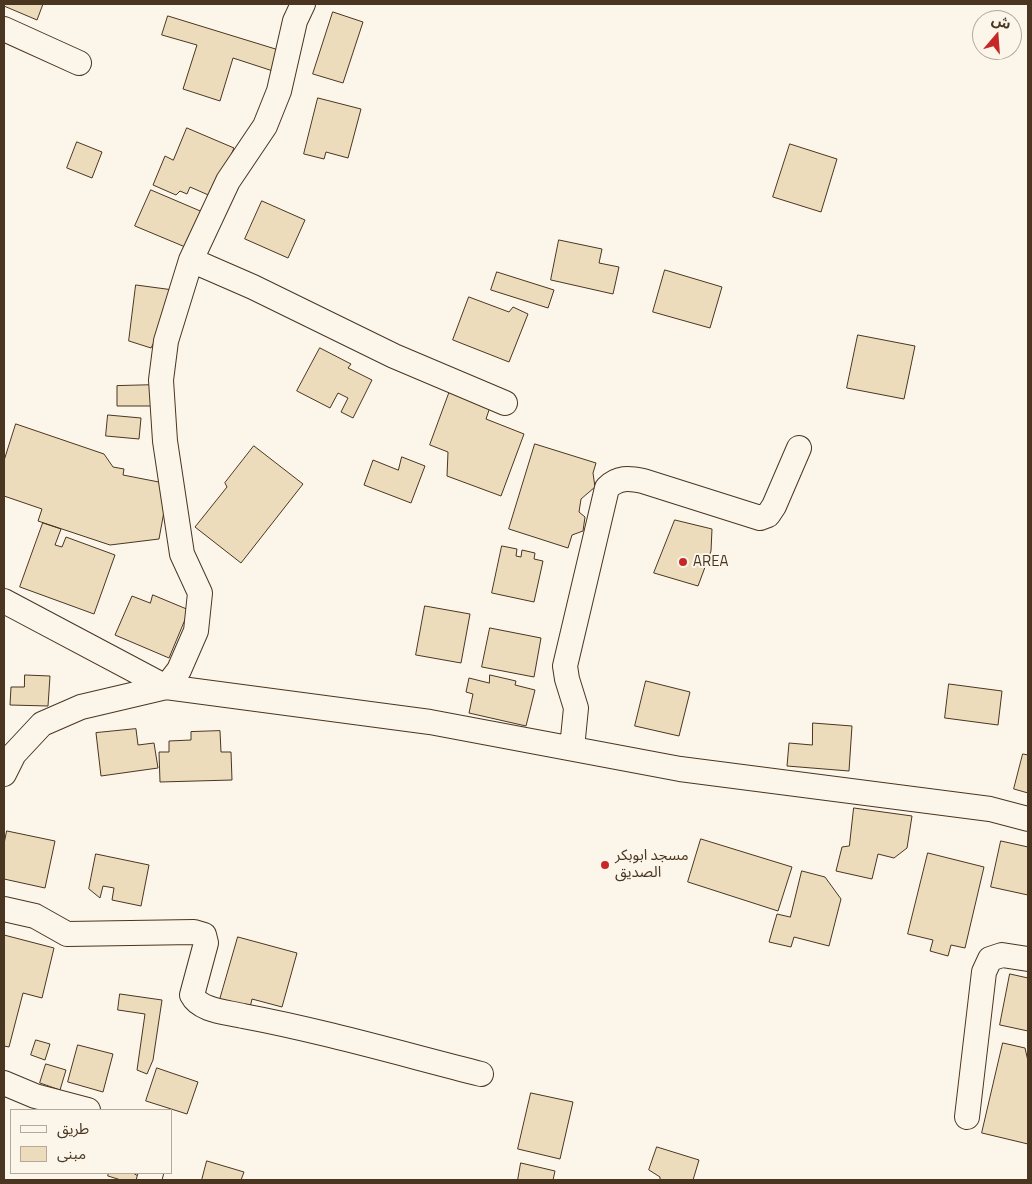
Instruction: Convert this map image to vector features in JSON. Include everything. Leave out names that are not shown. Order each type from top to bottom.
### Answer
[{"type":"street","points":[[4,774],[14,754],[42,724],[81,707],[166,687],[179,670],[196,631],[200,594],[182,554],[165,441],[161,380],[166,341],[191,260],[228,181],[265,126],[279,91],[295,21],[303,4]]},
{"type":"street","points":[[4,29],[79,63]]},
{"type":"street","points":[[191,260],[253,287],[394,356],[505,402]]},
{"type":"street","points":[[572,748],[576,708],[565,666],[607,488],[614,480],[627,478],[644,481],[760,518],[768,515],[774,506],[799,448]]},
{"type":"street","points":[[4,601],[166,687],[430,722],[680,769],[990,809],[1028,819]]},
{"type":"street","points":[[4,909],[35,916],[67,934],[194,932],[204,935],[206,943],[192,995],[200,1005],[299,1027],[481,1074]]},
{"type":"street","points":[[967,1117],[984,972],[990,959],[1002,955],[1028,959]]},
{"type":"street","points":[[4,1083],[35,1096],[84,1109]]},
{"type":"building","points":[[4,4],[43,4],[37,20],[4,6]]},
{"type":"building","points":[[333,12],[363,22],[343,83],[313,74]]},
{"type":"building","points":[[168,16],[282,51],[276,72],[233,58],[220,101],[183,89],[197,45],[162,35]]},
{"type":"building","points":[[318,98],[361,109],[348,158],[326,152],[324,159],[304,154]]},
{"type":"building","points":[[187,128],[234,148],[213,197],[190,187],[187,194],[180,191],[176,195],[153,185],[165,156],[173,160]]},
{"type":"building","points":[[77,142],[102,152],[92,178],[67,168]]},
{"type":"building","points":[[790,144],[837,159],[821,212],[773,197]]},
{"type":"building","points":[[151,190],[205,213],[190,249],[135,226]]},
{"type":"building","points":[[262,201],[305,220],[288,258],[245,239]]},
{"type":"building","points":[[559,240],[602,249],[599,263],[619,267],[613,294],[551,280]]},
{"type":"building","points":[[665,270],[722,287],[710,328],[653,312]]},
{"type":"building","points":[[497,272],[554,290],[548,308],[491,290]]},
{"type":"building","points":[[136,285],[181,291],[151,348],[129,341]]},
{"type":"building","points":[[469,297],[509,312],[513,307],[528,314],[509,362],[453,340]]},
{"type":"building","points":[[858,335],[915,346],[904,399],[847,388]]},
{"type":"building","points":[[320,348],[351,364],[348,368],[372,380],[353,418],[341,412],[348,398],[338,393],[330,408],[297,391]]},
{"type":"building","points":[[156,385],[157,406],[117,406],[117,386]]},
{"type":"building","points":[[451,388],[491,404],[486,419],[524,434],[501,496],[447,476],[448,452],[430,445]]},
{"type":"building","points":[[108,415],[141,418],[139,439],[106,436]]},
{"type":"building","points":[[16,424],[104,454],[113,467],[124,469],[123,475],[169,484],[159,539],[110,545],[38,521],[42,509],[4,496],[4,461]]},
{"type":"building","points":[[535,444],[596,463],[593,473],[595,487],[581,499],[579,512],[585,517],[583,531],[572,535],[568,548],[509,529]]},
{"type":"building","points":[[254,446],[303,484],[241,563],[195,527],[227,487],[225,483]]},
{"type":"building","points":[[402,457],[425,466],[411,503],[364,485],[373,460],[398,470]]},
{"type":"building","name":"AREA","points":[[675,520],[712,529],[711,551],[698,586],[654,573]]},
{"type":"building","points":[[43,523],[61,529],[55,545],[62,547],[66,537],[115,555],[94,614],[20,587]]},
{"type":"building","points":[[502,546],[517,549],[516,556],[521,557],[522,550],[535,553],[534,559],[543,561],[534,602],[492,593]]},
{"type":"building","points":[[153,595],[189,610],[169,658],[115,635],[132,596],[150,603]]},
{"type":"building","points":[[425,606],[470,614],[461,663],[416,655]]},
{"type":"building","points":[[490,628],[541,638],[534,677],[482,667]]},
{"type":"building","points":[[25,675],[50,676],[48,706],[10,705],[11,687],[24,687]]},
{"type":"building","points":[[490,675],[516,681],[515,685],[535,690],[526,726],[469,713],[473,694],[466,692],[469,678],[489,683]]},
{"type":"building","points":[[646,681],[690,692],[679,736],[635,726]]},
{"type":"building","points":[[949,684],[1002,691],[998,725],[945,718]]},
{"type":"building","points":[[813,723],[852,726],[849,771],[787,766],[789,743],[812,745]]},
{"type":"building","points":[[136,729],[138,745],[154,743],[158,768],[101,776],[96,733]]},
{"type":"building","points":[[220,731],[221,752],[231,752],[232,780],[160,782],[159,752],[169,752],[169,741],[191,740],[191,732]]},
{"type":"building","points":[[1023,754],[1028,755],[1028,793],[1014,789]]},
{"type":"building","points":[[854,808],[912,816],[907,848],[894,858],[878,854],[872,879],[836,871],[842,847],[849,846]]},
{"type":"building","points":[[7,831],[55,841],[45,888],[4,879],[4,844]]},
{"type":"building","points":[[701,839],[792,867],[778,911],[688,882]]},
{"type":"building","points":[[1001,841],[1028,847],[1028,895],[991,887]]},
{"type":"building","points":[[928,853],[984,867],[965,948],[951,945],[948,956],[930,951],[933,940],[908,934]]},
{"type":"building","points":[[96,854],[149,865],[141,906],[112,900],[114,888],[103,886],[100,898],[89,889]]},
{"type":"building","points":[[802,871],[825,877],[841,899],[829,946],[794,937],[791,947],[769,942],[777,914],[790,917]]},
{"type":"building","points":[[4,935],[54,948],[42,998],[23,993],[9,1047],[4,1046]]},
{"type":"building","points":[[238,937],[297,953],[282,1007],[252,999],[249,1012],[219,1003]]},
{"type":"building","points":[[1010,974],[1028,978],[1028,1031],[1000,1025]]},
{"type":"building","points":[[120,994],[162,1000],[153,1060],[147,1074],[137,1070],[145,1014],[118,1010]]},
{"type":"building","points":[[36,1040],[50,1044],[45,1060],[31,1055]]},
{"type":"building","points":[[1003,1043],[1025,1048],[1028,1061],[1028,1144],[982,1133]]},
{"type":"building","points":[[78,1045],[113,1054],[103,1092],[68,1082]]},
{"type":"building","points":[[46,1064],[66,1070],[60,1090],[40,1083]]},
{"type":"building","points":[[157,1068],[198,1082],[187,1114],[146,1101]]},
{"type":"building","points":[[531,1093],[573,1102],[560,1159],[518,1149]]},
{"type":"building","points":[[657,1147],[699,1160],[693,1180],[660,1180],[660,1177],[649,1170]]},
{"type":"building","points":[[207,1161],[244,1172],[241,1180],[202,1180]]},
{"type":"building","points":[[521,1163],[555,1171],[553,1180],[518,1180]]},
{"type":"building","points":[[109,1174],[135,1174],[138,1176],[138,1180],[121,1180],[108,1176]]},
{"type":"place","name":"AREA","points":[[683,562]]},
{"type":"place","name":"مسجد ابوبكر الصديق","points":[[605,865]]}]
